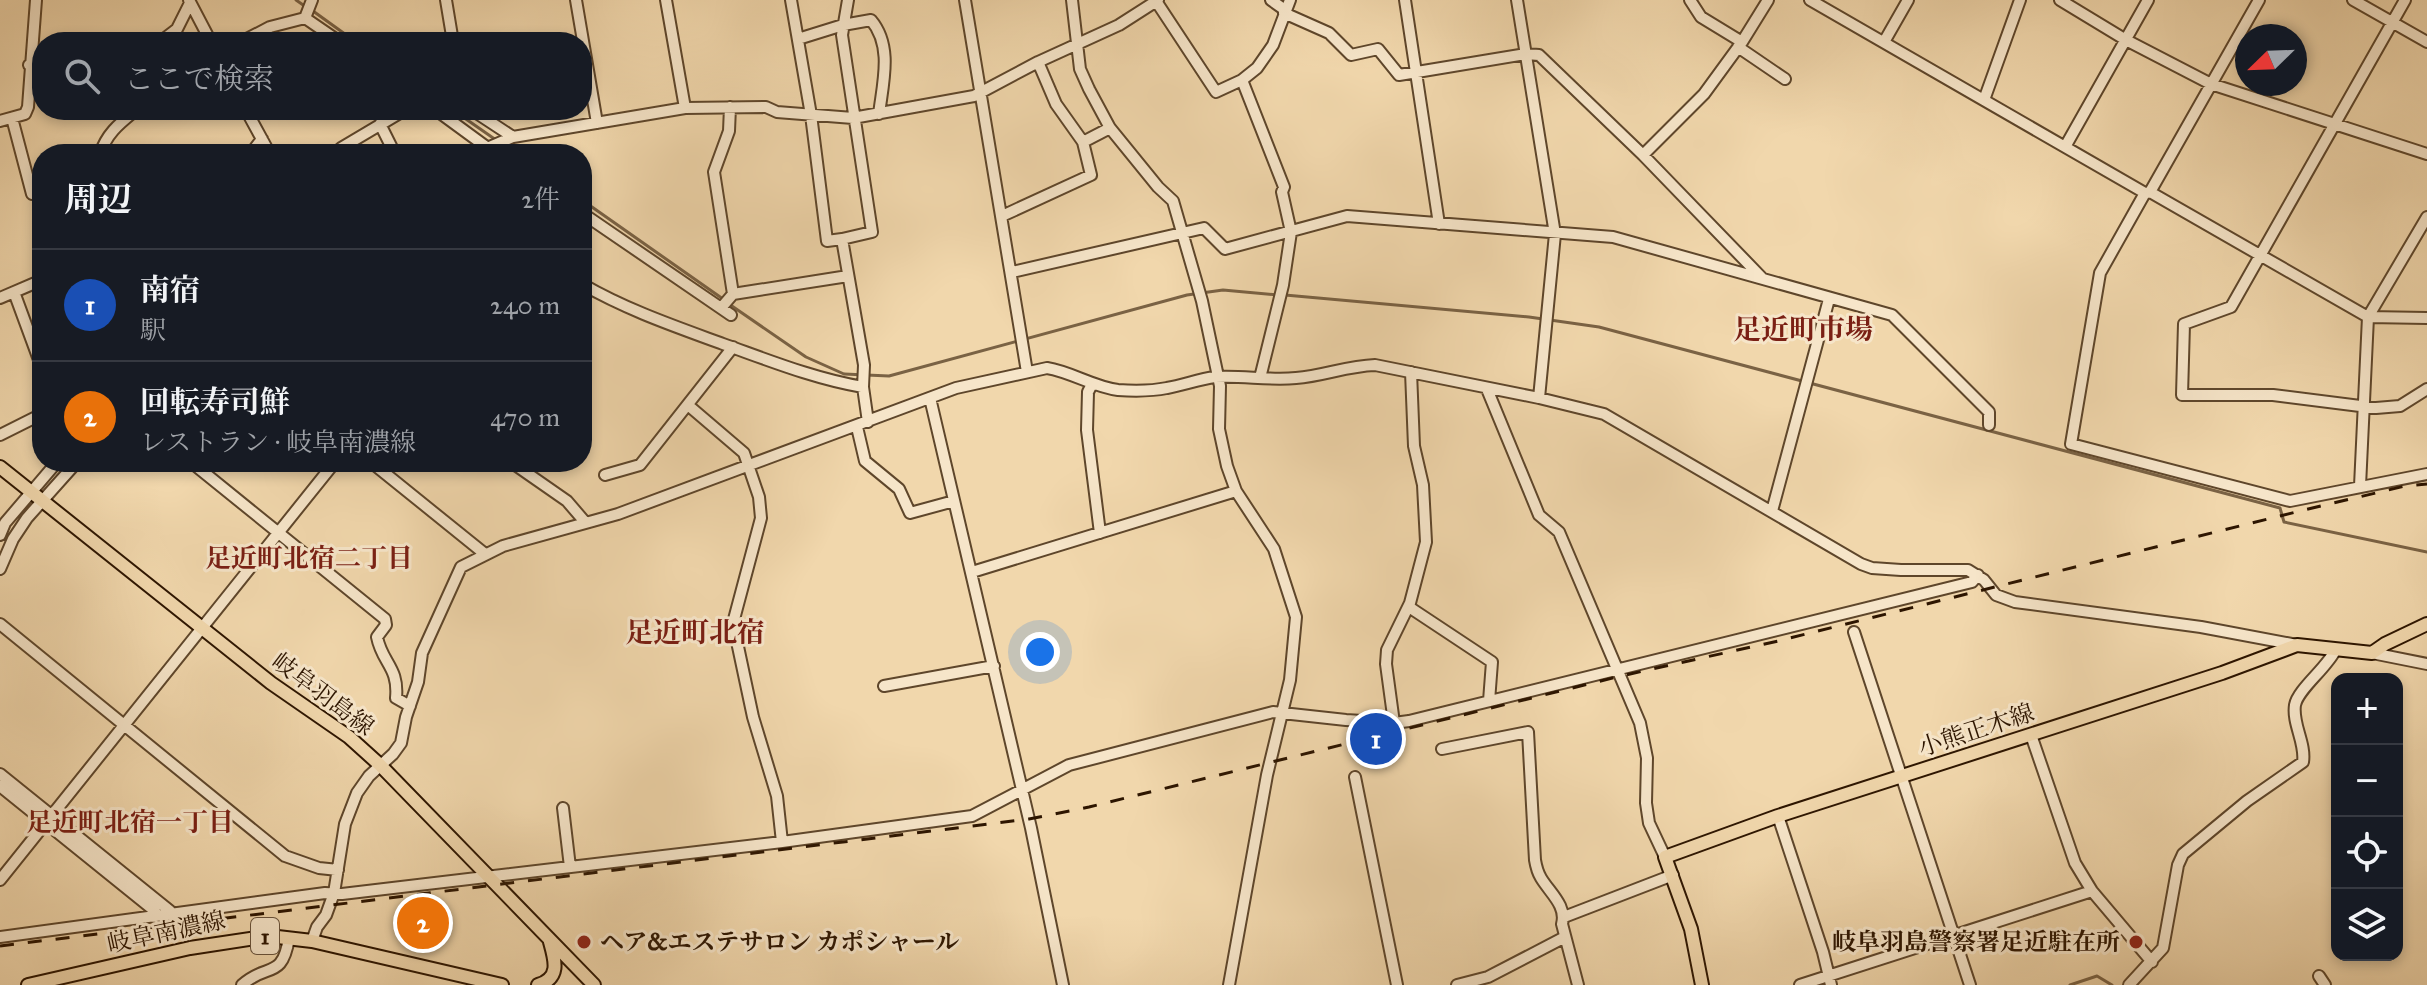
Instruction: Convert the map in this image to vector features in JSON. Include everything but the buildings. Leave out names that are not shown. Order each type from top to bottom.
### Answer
[{"type":"main road","name":"岐阜羽島線","points":[[0,467],[271,683],[349,737],[594,985]]},
{"type":"main road","points":[[2372,653],[2427,624]]},
{"type":"main road","name":"小熊正木線","points":[[1665,857],[1778,816],[2222,673],[2297,645],[2372,653]]},
{"type":"main road","points":[[1665,857],[1691,929],[1702,985]]},
{"type":"main road","name":"岐阜南濃線","points":[[28,985],[236,939],[269,936],[312,941],[502,985]]},
{"type":"main road","points":[[538,985],[554,974],[555,961],[548,938]]},
{"type":"street","points":[[33,32],[36,0]]},
{"type":"street","points":[[305,18],[312,0]]},
{"type":"street","points":[[446,0],[451,32]]},
{"type":"street","points":[[576,0],[580,32]]},
{"type":"street","points":[[666,0],[685,108]]},
{"type":"street","points":[[791,0],[811,115],[827,241],[872,232],[853,118],[843,25],[848,0]]},
{"type":"street","points":[[965,0],[1027,372]]},
{"type":"street","points":[[1072,0],[1080,69],[1110,128],[1147,175],[1173,201],[1202,301],[1220,386],[1219,429],[1236,491],[1274,549],[1296,617],[1284,712],[1267,775],[1229,985]]},
{"type":"street","points":[[1271,0],[1329,33],[1351,55],[1378,49],[1399,75],[1526,54],[1539,55],[1643,155],[1764,280]]},
{"type":"street","points":[[1405,0],[1439,224]]},
{"type":"street","points":[[1517,0],[1555,234],[1539,398]]},
{"type":"street","points":[[1690,0],[1701,17],[1785,79]]},
{"type":"street","points":[[1643,155],[1704,94],[1768,0]]},
{"type":"street","points":[[1810,0],[2368,317],[2427,318]]},
{"type":"street","points":[[1884,42],[1908,0]]},
{"type":"street","points":[[1984,100],[2020,0]]},
{"type":"street","points":[[2060,0],[2126,40],[2211,84],[2427,154]]},
{"type":"street","points":[[2065,147],[2148,0]]},
{"type":"street","points":[[2259,0],[2100,273],[2071,444],[2290,501],[2427,474]]},
{"type":"street","points":[[2353,0],[2427,42]]},
{"type":"street","points":[[2405,0],[2231,307],[2184,324],[2182,395],[2273,395],[2363,408],[2400,406],[2427,389]]},
{"type":"street","points":[[502,144],[513,137],[685,108],[766,107],[777,112],[853,118],[974,96],[1119,25],[1157,1],[1216,92],[1242,80],[1257,68],[1273,45],[1286,7]]},
{"type":"street","points":[[173,32],[189,2]]},
{"type":"street","points":[[189,2],[206,32]]},
{"type":"street","points":[[260,32],[305,18],[325,32]]},
{"type":"street","points":[[798,39],[871,20],[878,29],[886,55],[879,114]]},
{"type":"street","points":[[0,121],[25,114],[28,107],[32,37]]},
{"type":"street","points":[[1002,216],[1091,175],[1083,142],[1056,104],[1038,62]]},
{"type":"street","points":[[1242,80],[1284,187],[1282,192],[1291,232],[1283,285],[1260,378]]},
{"type":"street","points":[[592,103],[597,123]]},
{"type":"street","points":[[730,107],[729,131],[714,172],[733,294]]},
{"type":"street","points":[[12,118],[32,194]]},
{"type":"street","points":[[104,144],[123,120]]},
{"type":"street","points":[[252,120],[265,144]]},
{"type":"street","points":[[348,144],[387,120]]},
{"type":"street","points":[[450,120],[482,144]]},
{"type":"street","points":[[487,120],[513,137]]},
{"type":"street","points":[[380,124],[390,144]]},
{"type":"street","points":[[1083,142],[1110,128]]},
{"type":"street","points":[[258,144],[262,139]]},
{"type":"street","points":[[1012,272],[1204,228],[1225,249],[1347,216],[1613,237],[1892,315],[1989,412],[1989,425]]},
{"type":"street","points":[[2360,486],[2368,317],[2427,217]]},
{"type":"street","points":[[592,220],[731,315]]},
{"type":"street","points":[[842,239],[864,365],[862,424],[865,461],[899,489],[910,513],[954,501]]},
{"type":"street","points":[[721,308],[733,294],[848,276]]},
{"type":"street","points":[[0,298],[32,284]]},
{"type":"street","points":[[592,290],[620,306],[788,367],[863,387]]},
{"type":"street","points":[[14,292],[32,341]]},
{"type":"street","points":[[1772,511],[1829,299]]},
{"type":"street","points":[[605,475],[640,465],[733,347]]},
{"type":"street","points":[[312,941],[334,893],[345,824],[357,793],[401,743],[418,682],[422,653],[461,567],[485,554],[618,514],[956,388],[1047,368],[1117,390],[1154,389],[1218,377],[1316,376],[1350,366],[1375,365],[1539,398],[1604,414],[1872,568],[1959,568],[1973,571],[1996,595],[2015,602],[2201,627],[2297,645]]},
{"type":"street","points":[[1394,723],[1387,650],[1409,607],[1426,542],[1423,485],[1414,446],[1411,372]]},
{"type":"street","points":[[1092,384],[1088,392],[1087,430],[1100,533]]},
{"type":"street","points":[[1487,389],[1539,515],[1559,532],[1644,736],[1649,823],[1665,857]]},
{"type":"street","points":[[930,398],[1023,790],[1063,985]]},
{"type":"street","points":[[689,406],[744,453],[759,497],[761,518],[733,623],[753,717],[777,796],[782,842]]},
{"type":"street","points":[[0,435],[32,419]]},
{"type":"street","points":[[0,535],[5,523],[48,472]]},
{"type":"street","points":[[0,569],[13,539],[27,518],[68,472]]},
{"type":"street","points":[[203,472],[385,619],[386,625],[377,637],[379,644],[395,674],[396,698],[410,706]]},
{"type":"street","points":[[0,880],[327,472]]},
{"type":"street","points":[[383,472],[485,554]]},
{"type":"street","points":[[525,472],[567,501],[585,522]]},
{"type":"street","points":[[972,572],[1236,491]]},
{"type":"street","points":[[0,937],[334,893],[782,842],[972,816],[1069,765],[1273,712],[1394,723],[1972,582],[1978,575]]},
{"type":"street","points":[[1409,607],[1492,662],[1489,701]]},
{"type":"street","points":[[0,624],[285,856],[319,868],[338,870]]},
{"type":"street","points":[[1854,632],[1970,985]]},
{"type":"street","points":[[2129,985],[2163,948],[2178,865],[2183,854],[2247,801],[2303,762],[2294,709],[2297,696],[2329,663],[2336,649]]},
{"type":"street","points":[[2372,653],[2427,664]]},
{"type":"street","points":[[884,686],[994,666]]},
{"type":"street","points":[[1442,749],[1528,732],[1535,860],[1539,877],[1557,899],[1564,917],[1562,924],[1578,985]]},
{"type":"street","points":[[2031,735],[2075,863],[2092,891],[2152,962]]},
{"type":"street","points":[[0,774],[155,911],[156,917]]},
{"type":"street","points":[[1355,777],[1397,985]]},
{"type":"street","points":[[0,786],[170,911],[171,915]]},
{"type":"street","points":[[563,808],[570,867]]},
{"type":"street","points":[[1778,816],[1830,981]]},
{"type":"street","points":[[1564,917],[1673,875]]},
{"type":"street","points":[[1800,985],[1830,981],[1953,936],[2092,891]]},
{"type":"street","points":[[1457,985],[1488,977],[1565,937]]},
{"type":"street","points":[[242,985],[250,978],[278,966],[286,957],[289,938]]},
{"type":"waterway","points":[[296,0],[306,7]]},
{"type":"waterway","points":[[313,11],[342,32]]},
{"type":"waterway","points":[[467,120],[496,140]]},
{"type":"waterway","points":[[592,207],[723,299]]},
{"type":"waterway","points":[[729,304],[806,357],[844,374],[889,376],[1187,295],[1223,290],[1278,295]]},
{"type":"waterway","points":[[1285,295],[1529,317],[1599,327],[2280,508],[2284,522],[2427,552]]},
{"type":"waterway","points":[[2070,985],[2097,976],[2112,985]]},
{"type":"railway","points":[[0,946],[1029,819],[1778,641],[2300,511],[2405,486],[2427,484]]},
{"type":"place","name":"南宿","points":[[1376,739]]},
{"type":"place","name":"回転寿司鮮","points":[[423,923]]},
{"type":"place","name":"ヘア&エステサロン カポシャール","points":[[584,942]]},
{"type":"place","name":"岐阜羽島警察署足近駐在所","points":[[2136,942]]},
{"type":"district","name":"足近町市場","points":[[1803,329]]},
{"type":"district","name":"足近町北宿二丁目","points":[[309,558]]},
{"type":"district","name":"足近町北宿","points":[[695,632]]},
{"type":"district","name":"足近町北宿一丁目","points":[[130,822]]}]
